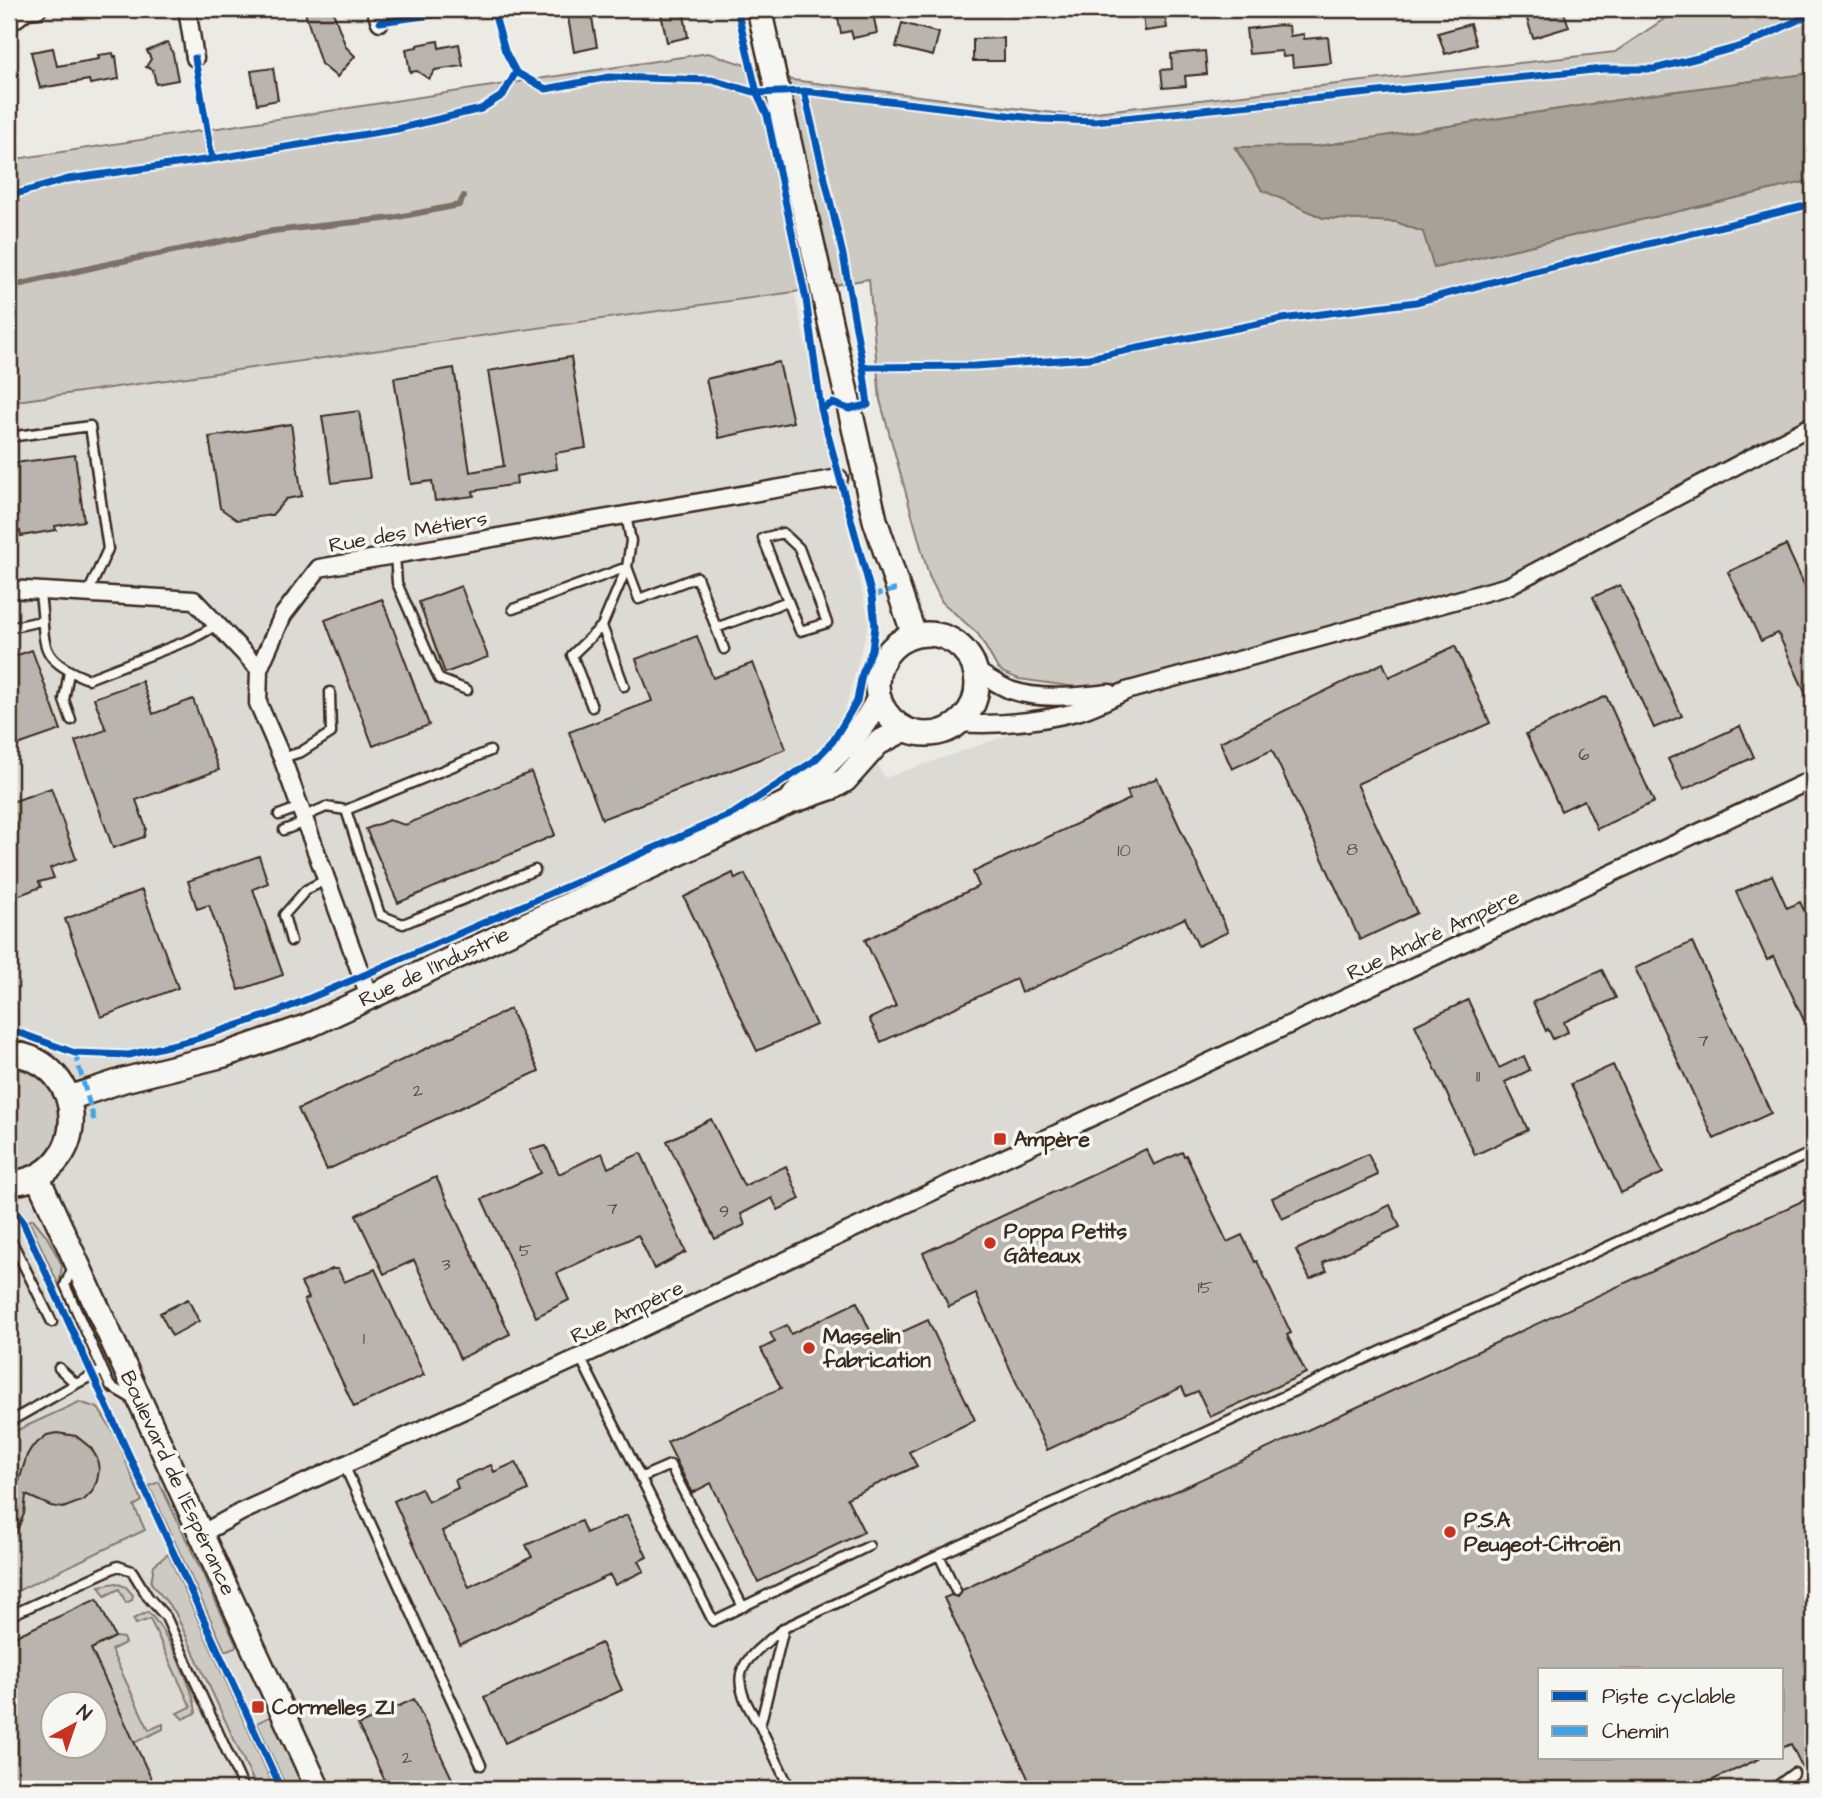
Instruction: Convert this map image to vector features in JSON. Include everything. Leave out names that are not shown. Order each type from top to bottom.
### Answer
[{"type":"street","points":[[9,24],[27,10],[38,9]]},
{"type":"street","points":[[187,9],[195,58]]},
{"type":"street","points":[[759,9],[875,520],[914,635]]},
{"type":"street","points":[[959,723],[988,725],[1040,719],[1082,710],[1126,691],[1508,586],[1813,425]]},
{"type":"street","name":"Rue des Métiers","points":[[369,996],[282,758],[258,703],[259,669],[283,615],[319,568],[839,478]]},
{"type":"street","points":[[9,589],[194,600],[259,669]]},
{"type":"street","points":[[936,634],[956,643],[965,651],[976,671],[977,692],[974,703],[959,723],[950,729],[929,734],[905,729],[893,721],[879,698],[877,687],[882,661],[893,646],[914,635],[936,634]]},
{"type":"street","points":[[976,671],[1009,689],[1026,694],[1059,697],[1126,691]]},
{"type":"street","name":"Rue de l'Industrie","points":[[787,803],[851,740],[879,698]]},
{"type":"street","name":"Rue de l'Industrie","points":[[69,1098],[266,1041],[308,1026],[787,803],[833,787],[845,780],[878,743],[905,729]]},
{"type":"street","name":"Rue André Ampère","points":[[1070,1128],[1813,779]]},
{"type":"street","points":[[9,1183],[19,1183],[37,1176],[55,1162],[67,1143],[72,1120],[69,1098],[47,1066],[24,1055],[10,1052]]},
{"type":"street","name":"Rue Ampère","points":[[201,1534],[241,1512],[1070,1128]]},
{"type":"street","name":"Boulevard de l'Espérance","points":[[37,1176],[318,1789]]},
{"type":"lane","points":[[9,438],[90,426],[108,549],[88,593]]},
{"type":"lane","points":[[592,708],[572,655],[601,626],[627,567],[631,541],[626,515]]},
{"type":"lane","points":[[783,533],[799,548],[827,623],[800,631],[788,601],[763,538],[783,533]]},
{"type":"lane","points":[[395,555],[397,583],[439,679],[467,690]]},
{"type":"lane","points":[[513,609],[627,567]]},
{"type":"lane","points":[[627,567],[639,598],[698,577],[724,649]]},
{"type":"lane","points":[[39,590],[47,653],[69,672],[88,679],[192,639],[217,625]]},
{"type":"lane","points":[[716,628],[788,601]]},
{"type":"lane","points":[[9,628],[41,621]]},
{"type":"lane","points":[[601,626],[624,686]]},
{"type":"lane","points":[[69,672],[64,700],[71,720]]},
{"type":"lane","points":[[282,758],[301,752],[331,733],[330,692]]},
{"type":"lane","points":[[284,830],[303,815],[326,807],[346,810],[490,751]]},
{"type":"lane","points":[[346,810],[380,915],[403,924],[535,870]]},
{"type":"lane","points":[[279,815],[303,815]]},
{"type":"lane","points":[[291,941],[284,915],[306,890],[327,879]]},
{"type":"lane","points":[[790,1789],[760,1726],[744,1702],[739,1677],[750,1655],[784,1628],[1813,1152]]},
{"type":"lane","points":[[9,1242],[13,1244],[51,1322]]},
{"type":"lane","points":[[76,1261],[65,1285],[110,1386],[142,1404]]},
{"type":"lane","points":[[580,1357],[713,1621],[869,1546]]},
{"type":"lane","points":[[59,1368],[76,1384]]},
{"type":"lane","points":[[9,1422],[103,1370]]},
{"type":"lane","points":[[344,1465],[481,1765]]},
{"type":"lane","points":[[640,1478],[670,1465],[743,1607]]},
{"type":"lane","points":[[939,1555],[956,1591]]},
{"type":"lane","points":[[9,1616],[118,1566],[132,1571],[148,1597],[166,1617],[244,1789]]},
{"type":"lane","points":[[760,1726],[784,1628]]},
{"type":"lane","points":[[1773,1789],[1794,1773]]},
{"type":"shaded area","points":[[1679,9],[1813,9],[1813,73],[1670,92],[1319,146],[1235,148],[1262,190],[1323,218],[1396,222],[1424,232],[1434,268],[1813,180],[1813,425],[1508,586],[1125,694],[1019,679],[1004,673],[997,667],[978,634],[942,602],[929,576],[880,400],[869,279],[794,292],[9,402],[9,160],[708,53],[792,80],[1070,115],[1615,52]]},
{"type":"shaded area","points":[[1813,73],[1813,180],[1434,268],[1423,232],[1396,222],[1323,218],[1262,190],[1235,147],[1319,146],[1670,92]]},
{"type":"shaded area","points":[[794,292],[869,622],[845,709],[885,778],[1125,694],[1813,425],[1813,1789],[9,1789],[9,1140],[33,1090],[9,1025],[9,402]]},
{"type":"shaded area","points":[[9,1068],[29,1073],[45,1083],[55,1099],[59,1116],[57,1134],[48,1151],[32,1164],[9,1172]]},
{"type":"shaded area","points":[[33,1219],[46,1235],[62,1265],[59,1286],[29,1221]]},
{"type":"shaded area","points":[[79,1402],[98,1408],[116,1437],[142,1501],[134,1506],[145,1530],[9,1595],[9,1434]]},
{"type":"shaded area","points":[[159,1482],[237,1646],[225,1651],[149,1486]]},
{"type":"shaded area","points":[[168,1554],[275,1789],[257,1789],[175,1612],[151,1583],[154,1565]]},
{"type":"shaded area","points":[[116,1583],[126,1587],[133,1595],[132,1600],[126,1603],[119,1589],[105,1596],[99,1586]]},
{"type":"shaded area","points":[[148,1612],[171,1645],[190,1689],[196,1713],[183,1719],[177,1713],[191,1707],[150,1619],[136,1624],[133,1619]]},
{"type":"shaded area","points":[[115,1637],[123,1638],[125,1643],[111,1650],[149,1730],[163,1724],[163,1729],[134,1743],[91,1649]]},
{"type":"shaded area","points":[[271,1716],[305,1789],[287,1789],[257,1723]]},
{"type":"building","points":[[304,9],[332,9],[346,47],[355,56],[337,77],[321,64]]},
{"type":"building","points":[[660,9],[683,9],[688,37],[667,42]]},
{"type":"building","points":[[836,9],[872,9],[877,33],[853,38],[851,31],[841,33]]},
{"type":"building","points":[[1142,9],[1164,9],[1167,28],[1145,31]]},
{"type":"building","points":[[1541,9],[1563,9],[1569,27],[1533,38],[1527,19],[1543,14]]},
{"type":"building","points":[[591,12],[597,47],[574,52],[568,17]]},
{"type":"building","points":[[902,23],[939,33],[933,56],[896,47]]},
{"type":"building","points":[[1470,24],[1476,45],[1445,54],[1438,33]]},
{"type":"building","points":[[1289,26],[1290,36],[1304,34],[1304,39],[1328,37],[1331,63],[1293,67],[1292,56],[1283,57],[1282,51],[1249,54],[1246,29]]},
{"type":"building","points":[[1004,38],[1004,61],[973,61],[973,39]]},
{"type":"building","points":[[438,41],[439,48],[459,44],[463,66],[435,70],[429,79],[417,71],[410,72],[406,49]]},
{"type":"building","points":[[168,42],[178,80],[156,84],[153,70],[146,67],[151,59],[147,51]]},
{"type":"building","points":[[53,48],[57,66],[99,59],[98,55],[113,53],[114,57],[116,56],[119,79],[90,84],[89,80],[40,88],[31,52]]},
{"type":"building","points":[[1205,51],[1207,74],[1185,76],[1186,86],[1163,88],[1161,70],[1172,69],[1171,54]]},
{"type":"building","points":[[273,68],[278,100],[257,104],[251,71]]},
{"type":"building","points":[[571,357],[586,448],[555,453],[557,469],[516,476],[517,484],[473,491],[474,496],[435,501],[432,481],[411,484],[394,378],[454,368],[470,472],[504,466],[488,371]]},
{"type":"building","points":[[779,362],[793,422],[719,438],[706,379]]},
{"type":"building","points":[[359,411],[370,478],[332,483],[322,416]]},
{"type":"building","points":[[291,424],[302,496],[286,499],[272,515],[237,520],[220,508],[209,437]]},
{"type":"building","points":[[75,455],[84,521],[55,526],[56,530],[21,536],[20,531],[9,533],[9,468],[15,468],[15,463]]},
{"type":"building","points":[[1786,545],[1813,604],[1813,710],[1778,633],[1761,641],[1728,572]]},
{"type":"building","points":[[1620,585],[1682,716],[1654,728],[1593,597]]},
{"type":"building","points":[[461,586],[488,657],[445,673],[419,602]]},
{"type":"building","points":[[382,599],[429,725],[373,746],[325,620]]},
{"type":"building","points":[[697,636],[713,678],[753,663],[786,749],[602,819],[569,732],[652,701],[636,659]]},
{"type":"building","points":[[1455,646],[1490,723],[1357,784],[1417,913],[1360,940],[1272,750],[1232,769],[1220,742],[1383,663],[1389,677]]},
{"type":"building","points":[[32,650],[61,730],[9,748],[9,658]]},
{"type":"building","points":[[142,681],[153,714],[193,699],[219,770],[136,800],[146,828],[144,837],[113,848],[75,741],[106,730],[94,698]]},
{"type":"building","points":[[1606,696],[1654,802],[1597,829],[1584,800],[1561,811],[1526,734]]},
{"type":"building","points":[[1740,726],[1754,757],[1683,790],[1668,759]]},
{"type":"building","points":[[531,772],[555,835],[398,903],[366,829],[389,820],[405,825]]},
{"type":"building","points":[[1157,778],[1228,932],[1198,946],[1185,918],[1021,993],[1016,979],[881,1042],[869,1019],[896,1006],[865,940],[979,886],[973,872],[1130,799],[1127,791]]},
{"type":"building","points":[[51,788],[76,859],[50,868],[54,878],[39,882],[41,887],[9,899],[9,803]]},
{"type":"building","points":[[259,856],[268,883],[253,889],[283,975],[239,990],[209,905],[197,909],[188,881]]},
{"type":"building","points":[[733,873],[735,879],[745,874],[816,1025],[757,1051],[684,897]]},
{"type":"building","points":[[1772,875],[1787,908],[1800,902],[1813,929],[1813,1040],[1774,956],[1767,960],[1736,892]]},
{"type":"building","points":[[142,890],[178,988],[101,1017],[65,919]]},
{"type":"building","points":[[1692,942],[1771,1113],[1714,1139],[1635,968]]},
{"type":"building","points":[[1602,970],[1616,998],[1564,1022],[1568,1032],[1553,1039],[1548,1029],[1546,1031],[1533,1002]]},
{"type":"building","points":[[1468,1000],[1499,1068],[1524,1056],[1530,1070],[1505,1082],[1528,1130],[1475,1155],[1415,1025]]},
{"type":"building","points":[[510,1009],[539,1071],[327,1170],[298,1109]]},
{"type":"building","points":[[1613,1065],[1663,1173],[1621,1193],[1571,1084]]},
{"type":"building","points":[[711,1119],[744,1186],[786,1166],[800,1199],[778,1210],[772,1198],[741,1214],[745,1225],[715,1239],[667,1141]]},
{"type":"building","points":[[546,1146],[559,1174],[602,1153],[608,1168],[641,1153],[686,1252],[654,1269],[638,1235],[557,1273],[569,1300],[536,1317],[482,1199],[541,1173],[530,1150]]},
{"type":"building","points":[[1146,1149],[1154,1165],[1182,1152],[1186,1155],[1227,1242],[1242,1235],[1255,1262],[1257,1261],[1291,1333],[1287,1335],[1306,1373],[1210,1417],[1198,1391],[1186,1396],[1182,1387],[1047,1450],[976,1294],[949,1307],[923,1253]]},
{"type":"building","points":[[1368,1154],[1378,1175],[1282,1219],[1272,1198]]},
{"type":"building","points":[[436,1177],[510,1334],[460,1359],[414,1260],[384,1274],[356,1215]]},
{"type":"building","name":"P.S.A Peugeot-Citroën","points":[[1813,1196],[1813,1789],[1791,1744],[1784,1747],[1784,1668],[1538,1668],[1538,1759],[1759,1759],[1693,1789],[1033,1789],[944,1598],[951,1595],[958,1597],[962,1590]]},
{"type":"building","points":[[1390,1205],[1400,1227],[1323,1263],[1327,1271],[1310,1279],[1296,1250]]},
{"type":"building","points":[[332,1269],[338,1269],[344,1282],[375,1269],[424,1375],[354,1407],[304,1300],[309,1298],[301,1283]]},
{"type":"building","points":[[188,1299],[199,1321],[172,1336],[160,1313]]},
{"type":"building","points":[[857,1302],[876,1344],[928,1320],[975,1420],[909,1452],[917,1466],[847,1498],[864,1532],[758,1582],[711,1483],[692,1493],[667,1442],[781,1388],[761,1349],[775,1342],[770,1333],[787,1325],[791,1334]]},
{"type":"building","points":[[57,1433],[76,1436],[91,1448],[97,1458],[97,1481],[84,1500],[63,1508],[26,1495],[24,1514],[9,1549],[9,1474],[19,1481],[32,1447],[47,1435]]},
{"type":"building","points":[[516,1462],[528,1490],[442,1531],[469,1587],[532,1557],[526,1545],[581,1521],[586,1533],[627,1515],[647,1557],[639,1561],[644,1571],[615,1585],[610,1575],[460,1645],[394,1501],[421,1488],[428,1502],[458,1488],[455,1480],[491,1465],[494,1472]]},
{"type":"building","points":[[97,1599],[115,1637],[91,1649],[156,1789],[9,1789],[9,1639]]},
{"type":"building","points":[[601,1643],[622,1690],[505,1743],[484,1697]]},
{"type":"building","points":[[414,1699],[457,1789],[389,1789],[358,1725]]},
{"type":"waterway","points":[[9,287],[273,231],[393,218],[459,205],[464,196]]},
{"type":"marked path","points":[[872,596],[898,589]]},
{"type":"marked path","points":[[75,1053],[94,1120]]},
{"type":"cycle path","points":[[380,22],[477,9]]},
{"type":"cycle path","points":[[9,196],[68,179],[397,129],[481,109],[503,95],[516,72],[505,51],[493,9]]},
{"type":"cycle path","points":[[9,1029],[75,1053],[129,1055],[193,1040],[277,1012],[734,813],[814,761],[833,741],[857,701],[862,674],[872,650],[875,627],[872,596],[821,409],[806,299],[767,115],[757,93],[737,9]]},
{"type":"cycle path","points":[[516,72],[546,89],[609,77],[712,80],[757,93],[804,91],[1041,119],[1095,121],[1603,69],[1654,69],[1745,45],[1813,13]]},
{"type":"cycle path","points":[[195,58],[212,159]]},
{"type":"cycle path","points":[[804,91],[843,255],[863,367],[975,366],[1089,358],[1282,319],[1416,302],[1813,204]]},
{"type":"cycle path","points":[[821,409],[833,403],[849,409],[868,405],[863,367]]},
{"type":"cycle path","points":[[9,1208],[22,1220],[281,1789]]},
{"type":"place","name":"Ampère","points":[[1000,1139]]},
{"type":"place","name":"Poppa Petits Gâteaux","points":[[990,1243]]},
{"type":"place","name":"Masselin fabrication","points":[[809,1348]]},
{"type":"place","name":"P.S.A Peugeot-Citroën","points":[[1450,1532]]},
{"type":"place","name":"Cormelles ZI","points":[[258,1707]]}]
